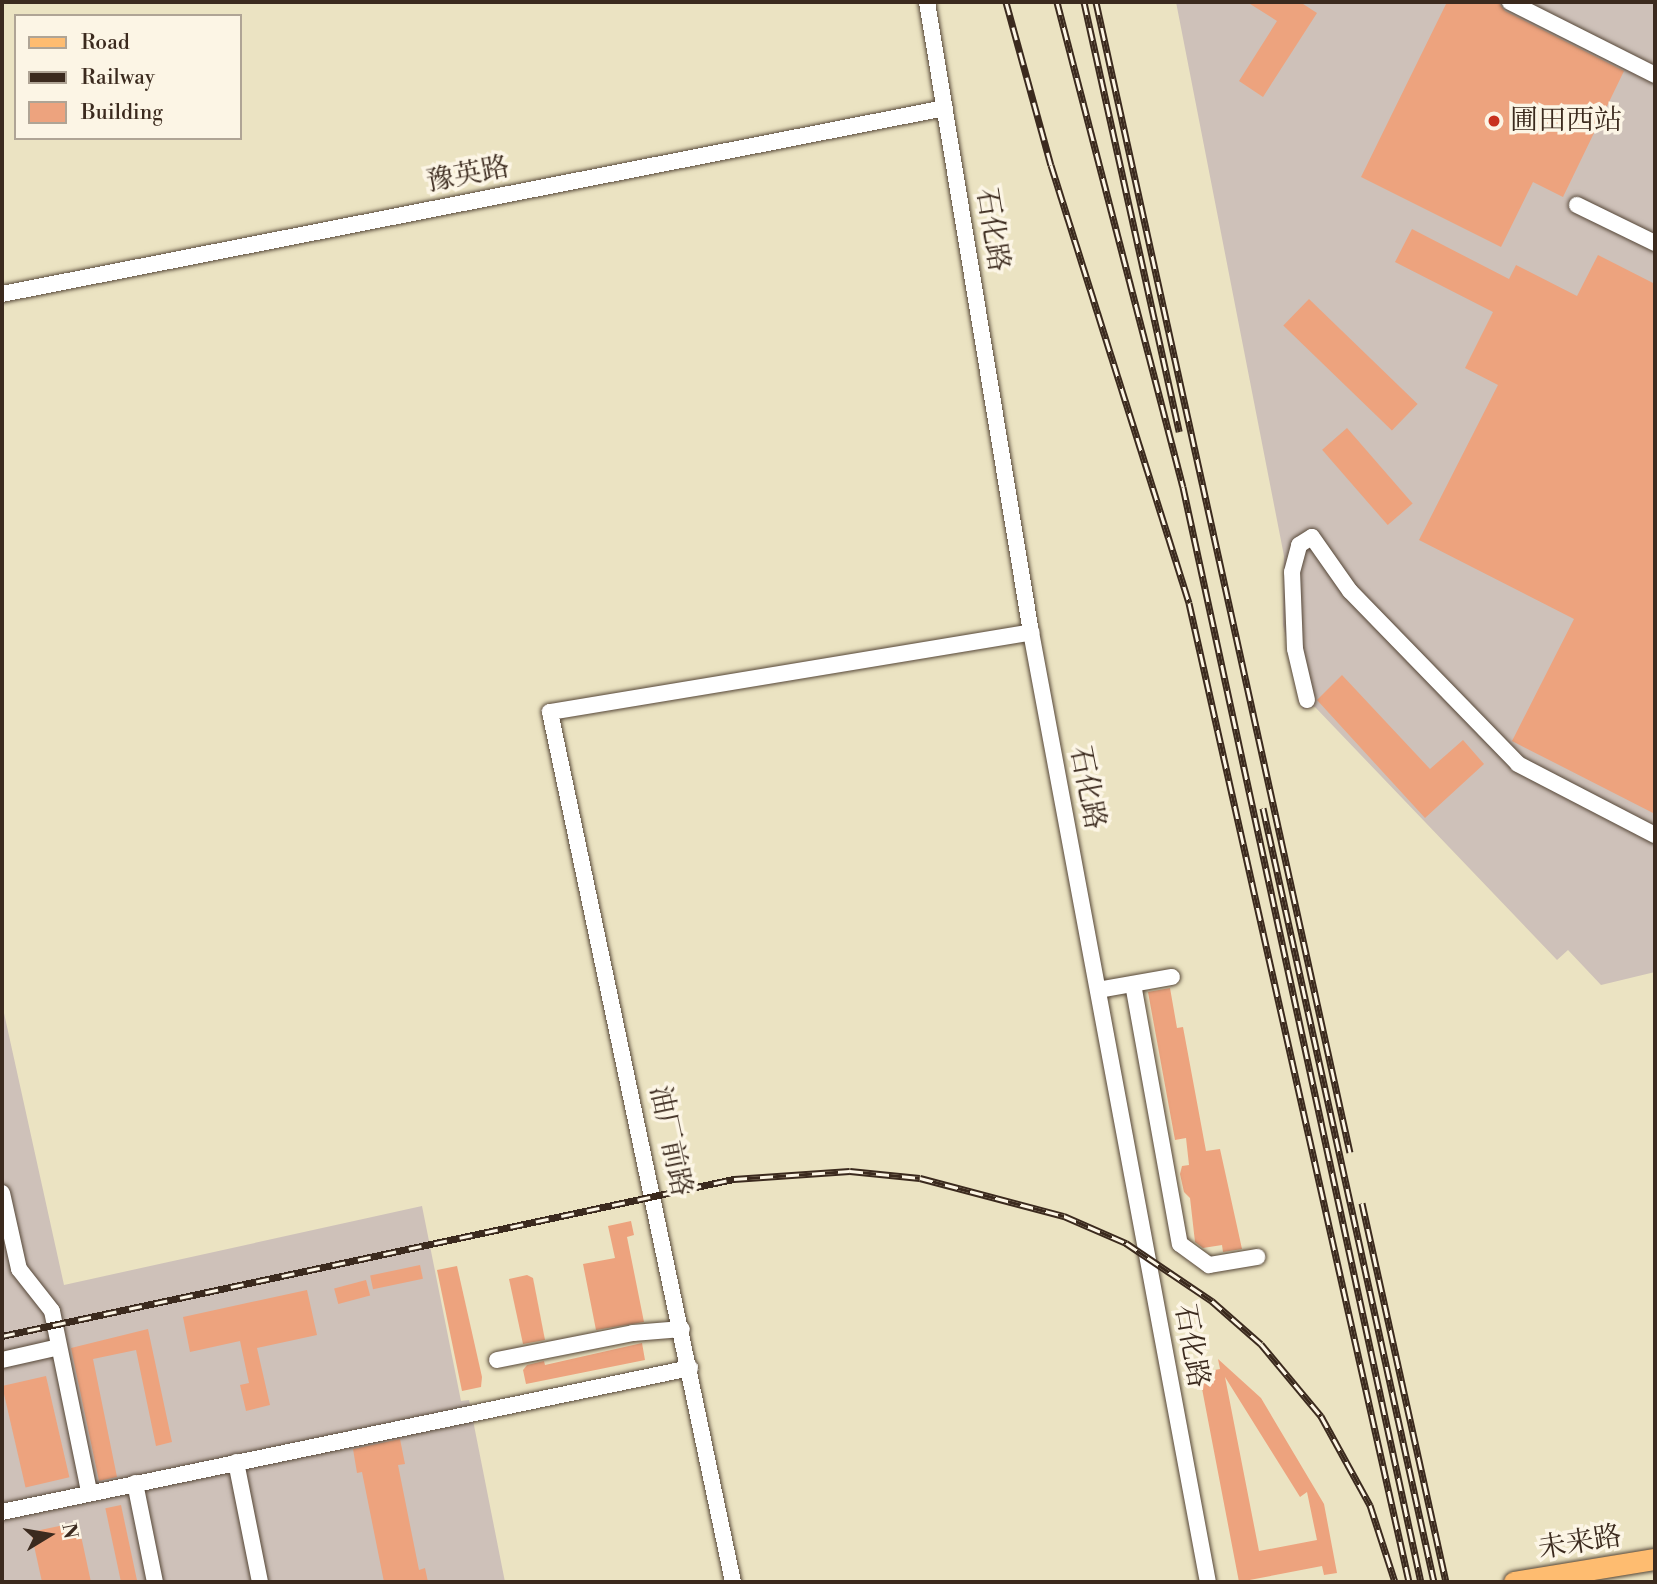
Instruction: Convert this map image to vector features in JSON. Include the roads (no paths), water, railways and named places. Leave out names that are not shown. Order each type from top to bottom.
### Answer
[{"type":"main road","name":"未来路","points":[[1514,1582],[1655,1559]]},
{"type":"street","name":"石化路","points":[[927,2],[1031,632],[1208,1582]]},
{"type":"street","points":[[1510,2],[1655,75]]},
{"type":"street","name":"豫英路","points":[[2,294],[945,108]]},
{"type":"street","points":[[1577,205],[1655,243]]},
{"type":"street","points":[[1307,700],[1295,649],[1292,572],[1299,545],[1312,537],[1350,591],[1518,764],[1655,835]]},
{"type":"street","name":"油厂前路","points":[[733,1582],[682,1329],[550,712],[1031,632]]},
{"type":"street","points":[[1098,990],[1172,976]]},
{"type":"street","points":[[1133,984],[1180,1244],[1209,1265],[1257,1257]]},
{"type":"street","points":[[2,1193],[19,1269],[52,1311],[89,1492]]},
{"type":"street","points":[[497,1360],[633,1333],[682,1329]]},
{"type":"street","points":[[2,1360],[60,1347]]},
{"type":"street","points":[[2,1512],[690,1368]]},
{"type":"street","points":[[236,1462],[260,1582]]},
{"type":"street","points":[[135,1483],[155,1582]]},
{"type":"railway","points":[[1006,2],[1051,165],[1189,603],[1409,1582]]},
{"type":"railway","points":[[1057,2],[1183,487],[1421,1582]]},
{"type":"railway","points":[[1084,2],[1179,432]]},
{"type":"railway","points":[[1096,2],[1350,1152]]},
{"type":"railway","points":[[1263,808],[1434,1582]]},
{"type":"railway","points":[[2,1336],[734,1179],[850,1171],[920,1178],[1064,1216],[1126,1243],[1212,1301],[1261,1344],[1321,1416],[1370,1505],[1395,1582]]},
{"type":"railway","points":[[1362,1203],[1446,1582]]},
{"type":"place","name":"圃田西站","points":[[1494,121]]}]
